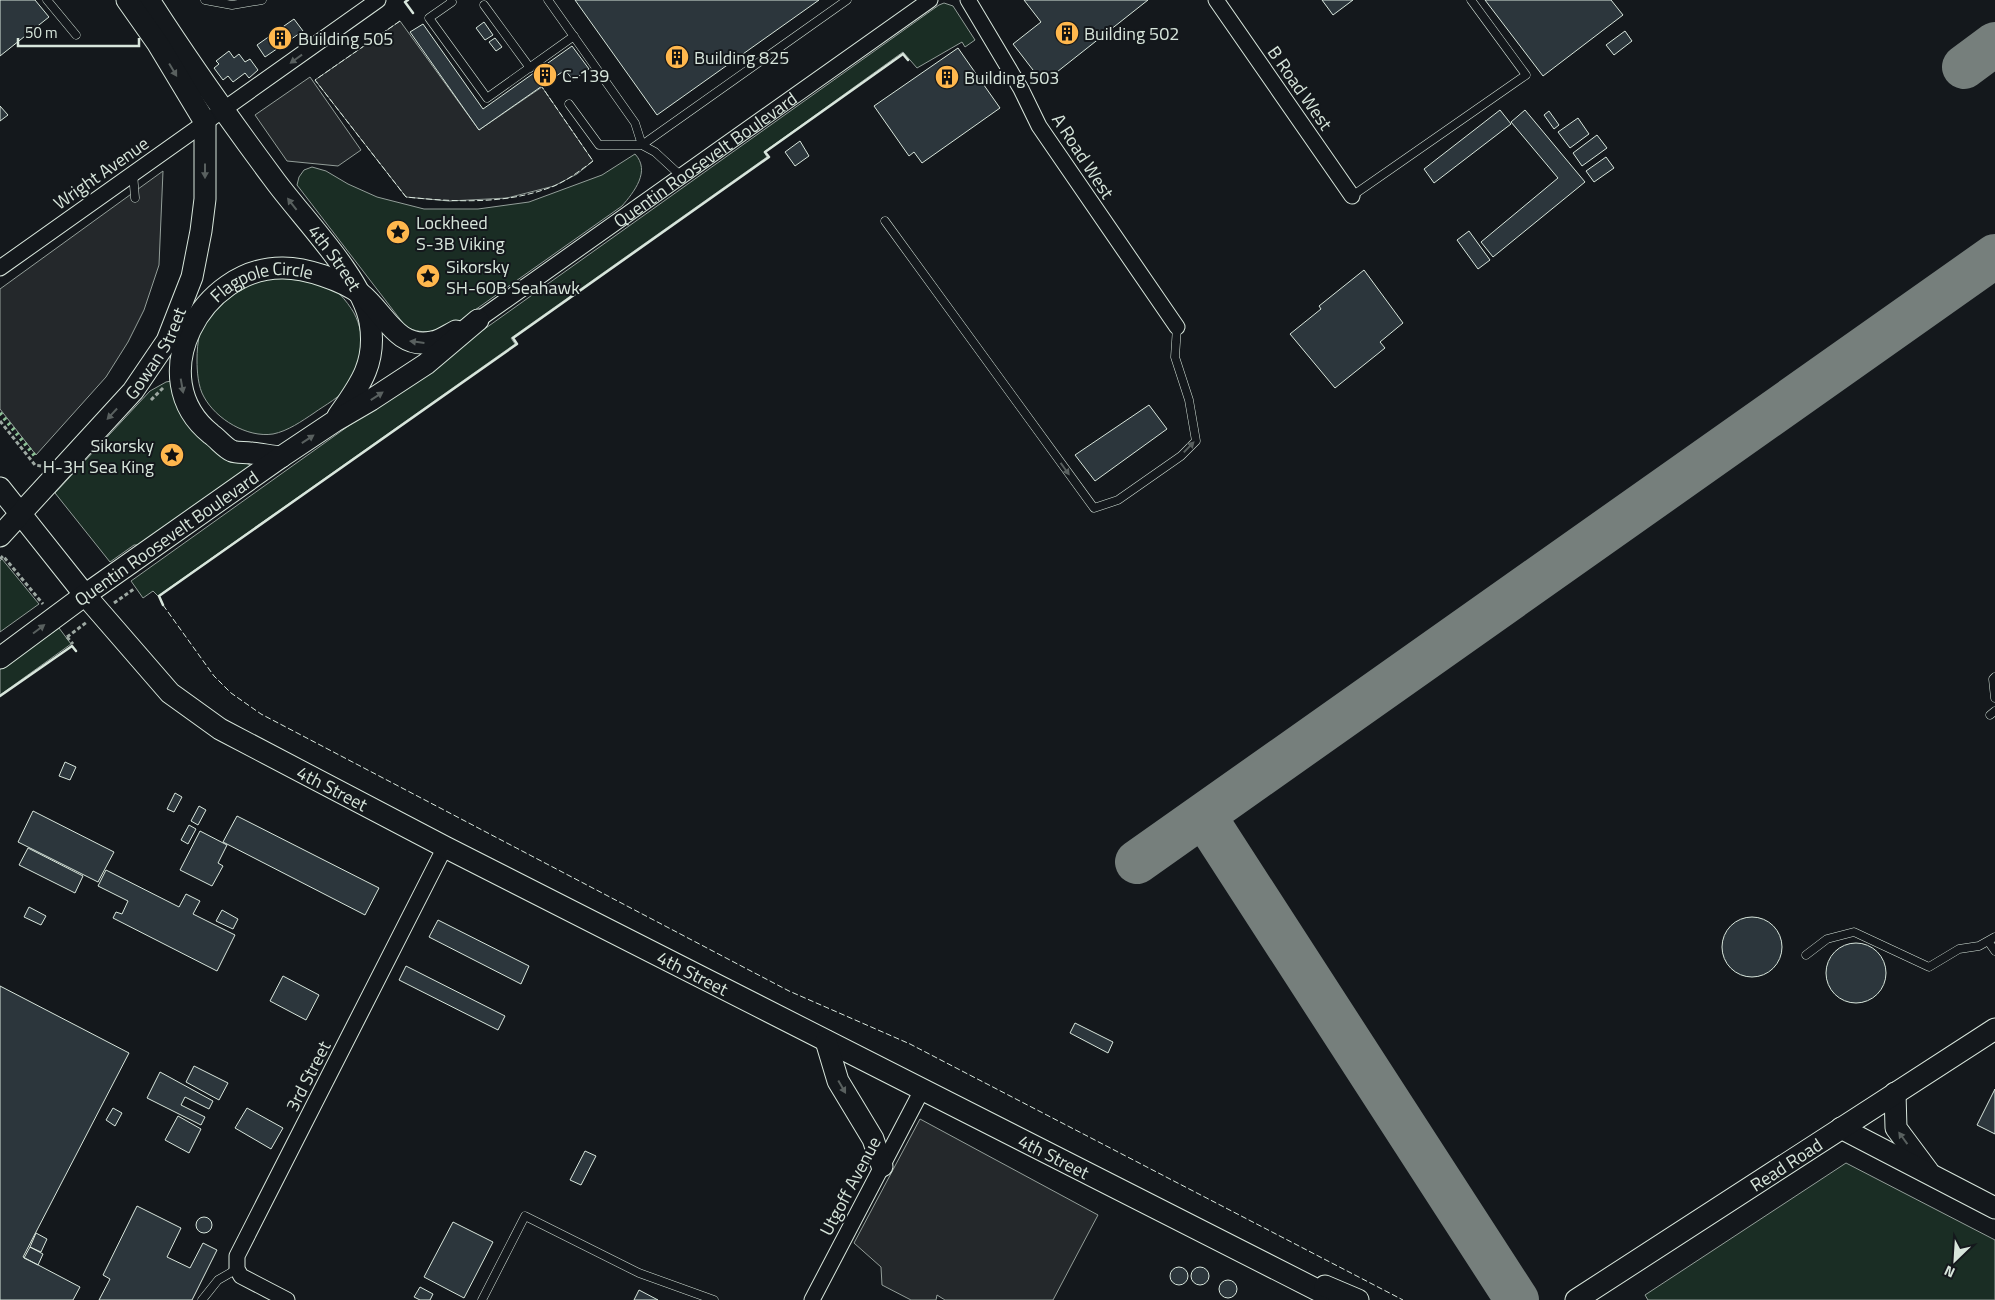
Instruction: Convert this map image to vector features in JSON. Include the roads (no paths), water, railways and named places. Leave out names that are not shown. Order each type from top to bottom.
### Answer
[{"type":"main road","points":[[127,0],[158,44],[205,122]]},
{"type":"main road","name":"4th Street","points":[[149,0],[274,180],[344,269],[360,294],[370,320],[370,356],[362,381],[335,421]]},
{"type":"main road","name":"Gowan Street","points":[[0,536],[134,391],[167,341],[192,277],[202,231],[205,199],[205,122]]},
{"type":"main road","name":"Flagpole Circle","points":[[281,457],[232,450],[206,430],[191,413],[181,390],[180,370],[187,337],[205,308],[225,286],[247,274],[261,270],[282,268],[306,270],[329,278],[360,294]]},
{"type":"main road","points":[[134,391],[187,337],[192,277]]},
{"type":"main road","points":[[360,294],[399,336],[414,343],[432,342],[478,320]]},
{"type":"main road","name":"Quentin Roosevelt Boulevard","points":[[0,658],[85,595],[281,457],[426,364],[478,320]]},
{"type":"main road","name":"4th Street","points":[[0,488],[85,595],[170,693],[220,729],[445,847],[1337,1300]]},
{"type":"main road","name":"Read Road","points":[[1576,1300],[1995,1029]]},
{"type":"main road","points":[[826,1041],[838,1080],[874,1138],[882,1166]]},
{"type":"main road","points":[[1895,1093],[1896,1128],[1931,1175]]},
{"type":"main road","points":[[1841,1128],[1995,1208]]},
{"type":"main road","points":[[1228,1245],[1304,1300]]},
{"type":"main road","points":[[1228,1245],[1314,1300]]},
{"type":"main road","points":[[1228,1245],[1358,1300]]},
{"type":"street","name":"Wright Avenue","points":[[0,268],[378,0]]},
{"type":"street","name":"Quentin Roosevelt Boulevard","points":[[478,320],[930,0]]},
{"type":"street","name":"A Road West","points":[[968,0],[1040,126],[1177,327]]},
{"type":"street","name":"B Road West","points":[[1216,0],[1352,196]]},
{"type":"street","name":"3rd Street","points":[[237,1270],[237,1256],[445,847]]},
{"type":"street","name":"Utgoff Avenue","points":[[812,1300],[922,1090]]},
{"type":"street","points":[[237,1270],[242,1276],[286,1300]]},
{"type":"lane","points":[[48,0],[76,35]]},
{"type":"lane","points":[[205,0],[232,5],[262,0]]},
{"type":"lane","points":[[450,0],[452,2],[429,18],[487,98],[574,36]]},
{"type":"lane","points":[[548,0],[635,123],[642,145]]},
{"type":"lane","points":[[642,145],[847,0]]},
{"type":"lane","points":[[1352,196],[1526,76],[1471,0]]},
{"type":"lane","points":[[484,5],[530,68]]},
{"type":"lane","points":[[570,104],[599,145],[642,145],[655,152],[681,176]]},
{"type":"lane","points":[[133,174],[135,198]]},
{"type":"lane","points":[[885,221],[1094,508],[1118,500],[1181,456],[1196,441],[1189,400],[1175,357],[1177,327]]},
{"type":"lane","points":[[1995,677],[1993,679],[1995,698]]},
{"type":"lane","points":[[1806,954],[1827,939],[1854,932],[1929,966],[1959,949],[1979,946],[1992,939],[1995,951]]},
{"type":"lane","points":[[482,1300],[525,1216],[639,1273],[714,1300]]},
{"type":"lane","points":[[202,1300],[218,1280],[237,1270]]},
{"type":"place","name":"Building 502","points":[[1067,33]]},
{"type":"place","name":"Building 505","points":[[280,38]]},
{"type":"place","name":"Building 825","points":[[677,57]]},
{"type":"place","name":"C-139","points":[[545,75]]},
{"type":"place","name":"Building 503","points":[[947,77]]},
{"type":"place","name":"Lockheed S-3B Viking","points":[[398,232]]},
{"type":"place","name":"Sikorsky SH-60B Seahawk","points":[[428,276]]},
{"type":"place","name":"Sikorsky H-3H Sea King","points":[[172,455]]}]
